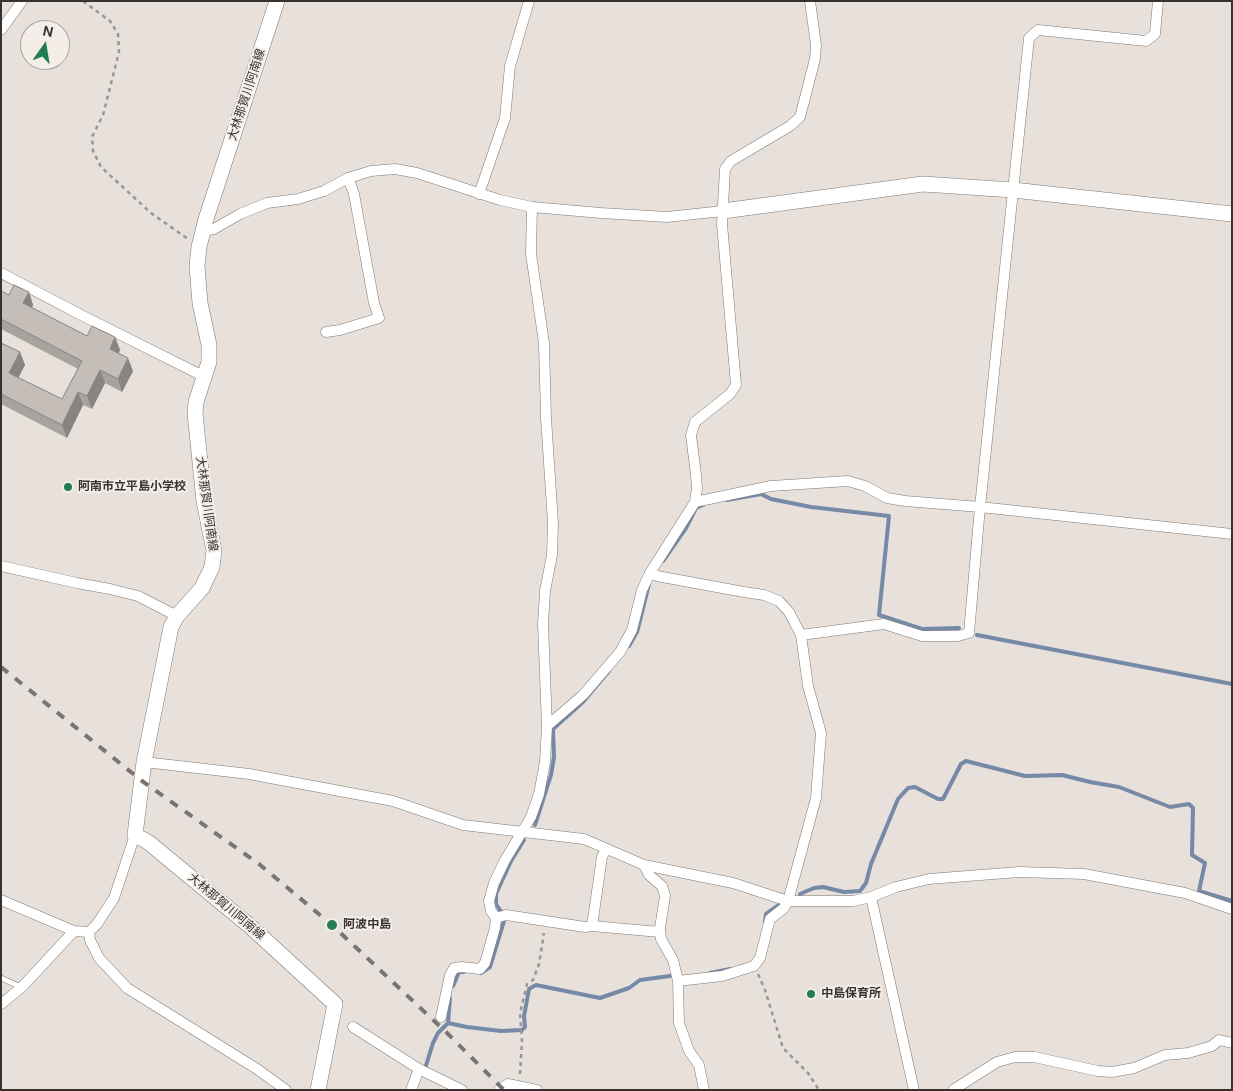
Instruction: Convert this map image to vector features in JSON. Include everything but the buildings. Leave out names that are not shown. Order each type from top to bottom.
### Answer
[{"type":"main road","name":"大林那賀川阿南線","points":[[277,1],[199,247],[197,266],[200,303],[209,345],[209,362],[196,402],[195,413],[204,500],[214,551],[212,567],[202,588],[177,616],[171,627],[144,762],[135,835],[148,842],[251,928],[335,1004],[318,1090]]},
{"type":"main road","points":[[723,211],[923,184],[1012,190],[1232,214]]},
{"type":"street","points":[[1,30],[22,1]]},
{"type":"street","points":[[480,194],[505,118],[510,66],[528,1]]},
{"type":"street","points":[[547,726],[583,695],[620,652],[632,630],[642,590],[653,575],[695,502],[697,488],[691,435],[695,422],[730,394],[736,385],[722,224],[725,169],[731,161],[790,126],[800,117],[815,59],[816,45],[810,1]]},
{"type":"street","points":[[801,635],[884,624],[922,636],[958,636],[969,633],[980,507],[1029,38],[1038,30],[1146,41],[1155,34],[1158,1]]},
{"type":"street","points":[[203,231],[214,229],[240,214],[266,203],[298,199],[324,191],[348,178],[371,172],[395,169],[417,173],[480,194],[532,207],[601,214],[667,217],[723,211]]},
{"type":"street","points":[[326,332],[340,330],[379,318],[374,303],[354,194],[348,178]]},
{"type":"street","points":[[532,207],[531,254],[544,343],[546,418],[553,523],[552,555],[545,592],[543,624],[547,726],[545,762],[539,794],[532,817],[505,860],[494,883],[489,901],[491,911],[500,916],[585,927],[660,932]]},
{"type":"street","points":[[1,273],[205,377]]},
{"type":"street","points":[[695,502],[771,486],[848,481],[865,486],[887,498],[1232,534]]},
{"type":"street","points":[[1,566],[138,596],[177,616]]},
{"type":"street","points":[[653,575],[764,595],[779,601],[789,612],[801,635],[808,686],[821,733],[816,798],[788,901],[784,908],[770,919],[760,958],[754,966],[722,976],[678,981]]},
{"type":"street","points":[[144,762],[249,774],[392,801],[463,825],[584,839],[644,865],[733,883],[788,901],[853,901],[929,879],[1019,872],[1084,874],[1185,894],[1232,909]]},
{"type":"street","points":[[1,900],[74,931],[89,932],[97,924],[114,898],[135,835]]},
{"type":"street","points":[[592,926],[602,857],[606,849]]},
{"type":"street","points":[[644,865],[649,875],[662,886],[665,896],[660,932],[661,940],[672,960],[678,981],[679,1023],[689,1051],[699,1066],[704,1090]]},
{"type":"street","points":[[871,897],[914,1090]]},
{"type":"street","points":[[442,1017],[450,975],[454,968],[480,968],[485,964],[500,916]]},
{"type":"street","points":[[1,1004],[22,987],[74,931]]},
{"type":"street","points":[[89,932],[90,940],[98,958],[127,988],[257,1069],[286,1090]]},
{"type":"street","points":[[353,1027],[422,1070],[462,1090]]},
{"type":"street","points":[[953,1090],[997,1062],[1015,1057],[1034,1057],[1098,1071],[1112,1072],[1134,1068],[1165,1055],[1188,1053],[1212,1046],[1219,1040],[1232,1043]]},
{"type":"street","points":[[410,1090],[422,1070]]},
{"type":"street","points":[[499,1090],[508,1084],[536,1090]]},
{"type":"lane","points":[[1,978],[22,987]]},
{"type":"path","points":[[83,1],[110,21],[118,34],[119,52],[103,115],[92,137],[93,151],[101,167],[151,213],[199,247]]},
{"type":"path","points":[[518,1086],[521,1061],[520,1013],[527,984],[533,980],[539,964],[546,921]]},
{"type":"path","points":[[754,966],[765,990],[783,1048],[808,1073],[819,1090]]},
{"type":"waterway","points":[[727,500],[761,494],[771,499],[811,507],[889,516],[879,615],[922,629],[959,628]]},
{"type":"waterway","points":[[663,561],[686,528],[696,508],[703,505]]},
{"type":"waterway","points":[[629,646],[637,632],[649,584]]},
{"type":"waterway","points":[[977,635],[1232,684]]},
{"type":"waterway","points":[[535,825],[551,775],[554,757],[553,729],[583,702],[609,671]]},
{"type":"waterway","points":[[800,894],[814,888],[823,887],[844,892],[860,891],[866,883],[871,864],[898,799],[908,788],[915,787],[938,799],[943,799],[961,764],[966,761],[1025,776],[1062,775],[1119,787],[1170,807],[1189,804],[1193,808],[1192,855],[1205,863],[1199,891],[1232,901]]},
{"type":"waterway","points":[[481,973],[490,967],[504,921],[502,913],[496,904],[496,894],[511,861],[524,840]]},
{"type":"waterway","points":[[765,921],[766,914],[779,905]]},
{"type":"waterway","points":[[710,973],[730,969]]},
{"type":"waterway","points":[[453,986],[459,972],[464,972]]},
{"type":"waterway","points":[[448,1023],[501,1031],[522,1030],[525,1027],[524,1016],[529,989],[536,985],[600,998],[629,988],[640,980],[670,976]]},
{"type":"waterway","points":[[424,1072],[433,1043],[438,1033],[448,1023],[450,998]]},
{"type":"railway","points":[[1,667],[142,781],[259,864],[332,925],[446,1032],[504,1090]]},
{"type":"place","name":"阿南市立平島小学校","points":[[68,487]]},
{"type":"place","name":"阿波中島","points":[[332,925]]},
{"type":"place","name":"中島保育所","points":[[811,994]]}]
